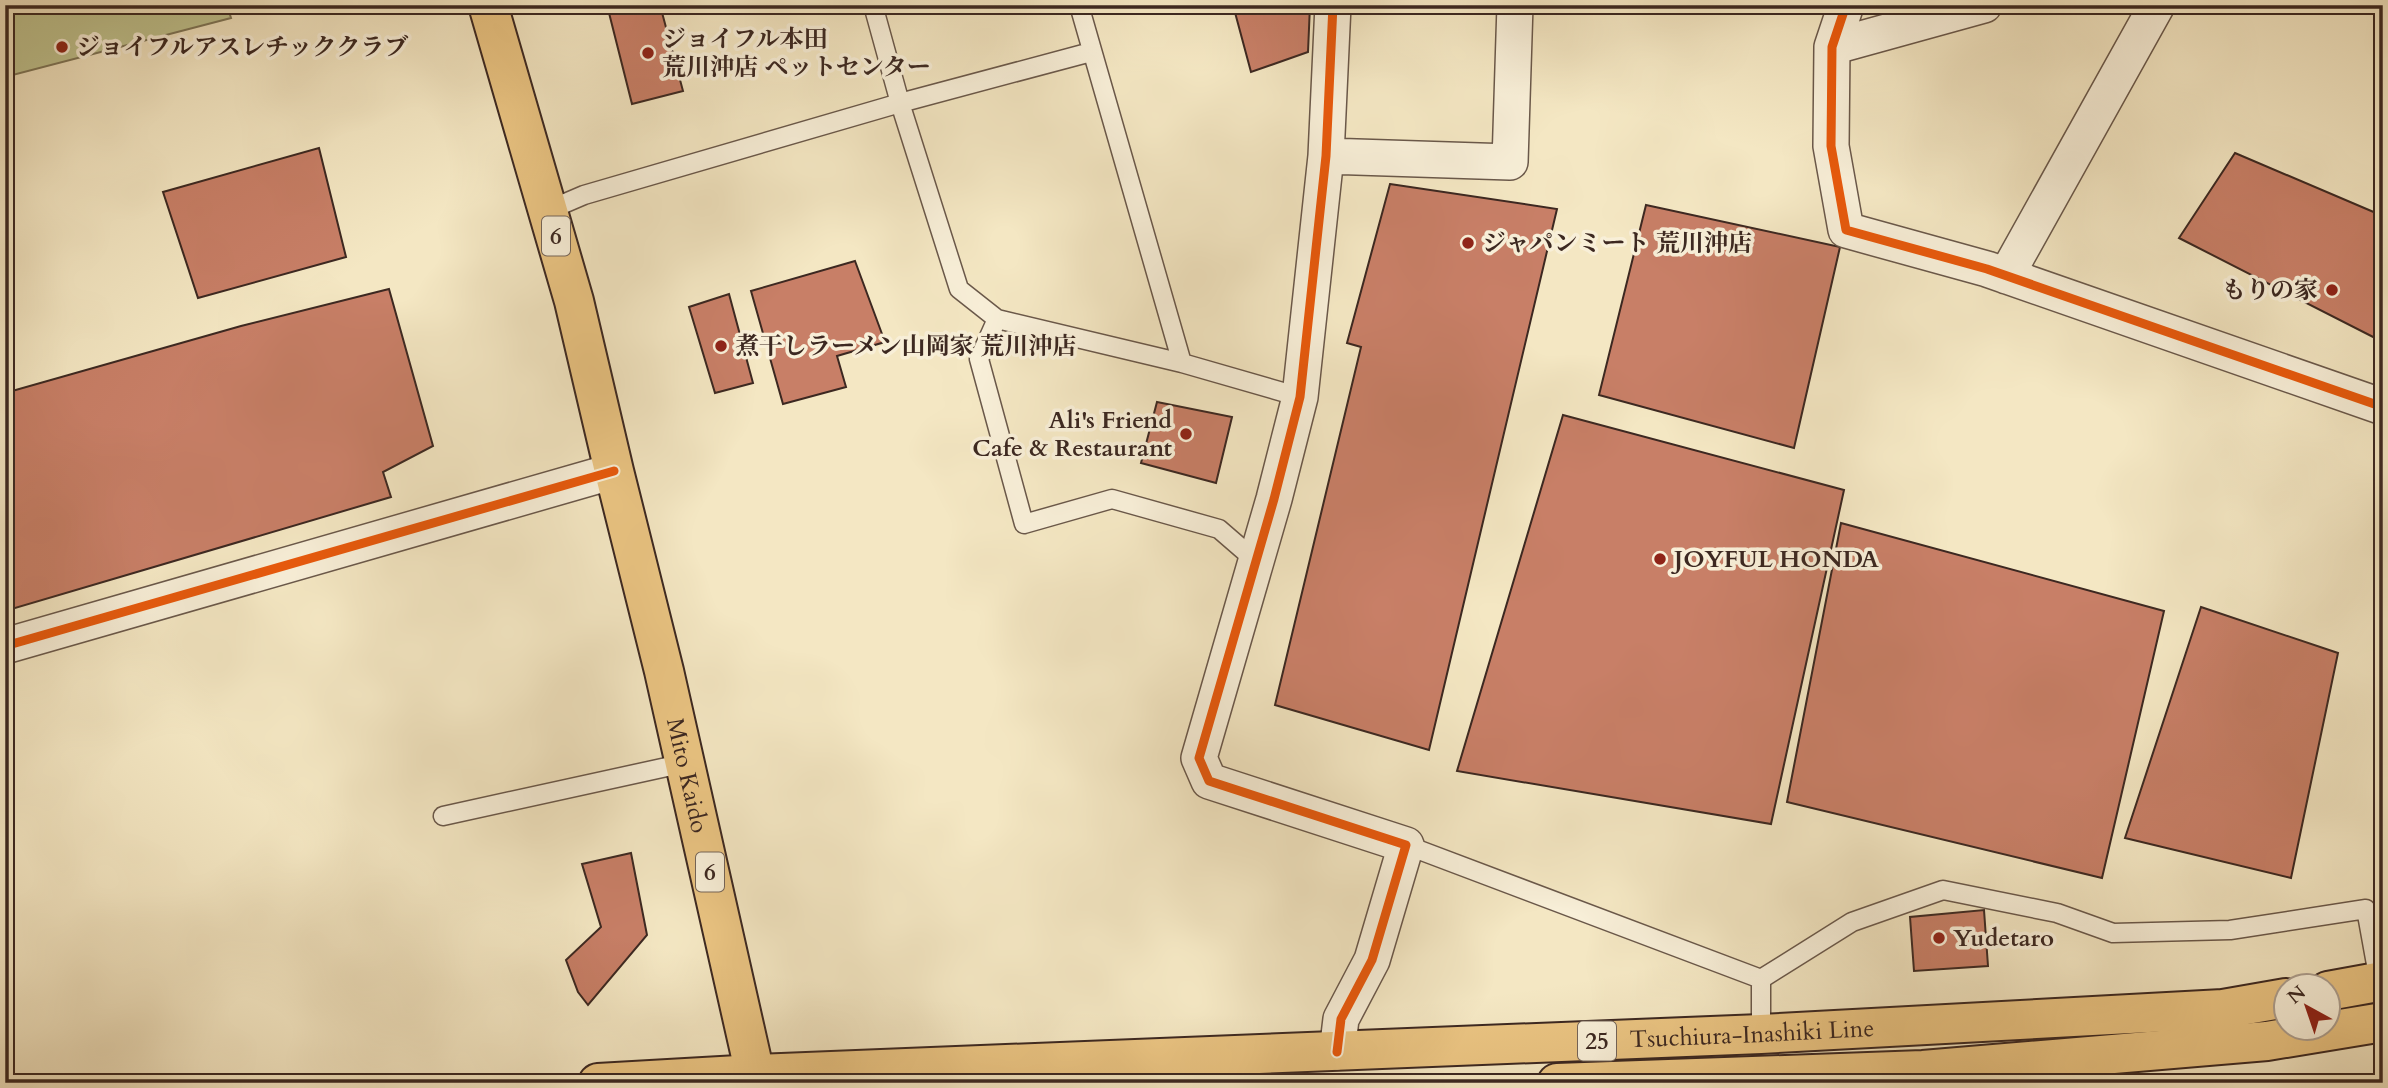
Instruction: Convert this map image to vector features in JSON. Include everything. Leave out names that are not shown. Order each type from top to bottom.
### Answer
[{"type":"main road","name":"6","points":[[488,5],[574,301],[614,471]]},
{"type":"main road","name":"Mito Kaido","points":[[614,471],[664,671],[757,1078]]},
{"type":"main road","points":[[2342,988],[2381,981]]},
{"type":"main road","name":"Tsuchiura-Inashiki Line","points":[[597,1083],[1761,1034],[2222,1009],[2272,1001]]},
{"type":"main road","name":"Tsuchiura-Inashiki Line","points":[[1557,1083],[1923,1070],[2267,1041],[2383,1022]]},
{"type":"street","points":[[1333,5],[1326,156],[1300,397],[1199,758],[1209,781],[1406,845],[1372,960],[1341,1019],[1337,1052]]},
{"type":"street","points":[[1326,156],[1510,162],[1515,5]]},
{"type":"street","points":[[1846,5],[1832,47],[1831,146],[1846,230],[2006,276],[2383,407]]},
{"type":"street","points":[[1832,47],[1984,5]]},
{"type":"street","points":[[2006,276],[2158,5]]},
{"type":"street","points":[[5,646],[614,471]]},
{"type":"lane","points":[[873,5],[900,103],[959,289],[997,319],[1182,363],[1300,397]]},
{"type":"lane","points":[[1079,5],[1182,363]]},
{"type":"lane","points":[[549,210],[584,195],[900,103],[1091,52]]},
{"type":"lane","points":[[997,319],[979,359],[1024,524],[1112,499],[1219,528],[1256,561]]},
{"type":"lane","points":[[443,816],[685,763]]},
{"type":"lane","points":[[1406,845],[1761,979]]},
{"type":"lane","points":[[1761,979],[1852,922],[1943,890],[2057,913],[2113,933],[2230,930],[2366,909],[2381,981]]},
{"type":"lane","points":[[1761,979],[1761,1034]]},
{"type":"green space","name":"ジョイフルアスレチッククラブ","points":[[5,5],[227,5],[231,18],[5,77]]},
{"type":"building","points":[[607,5],[660,5],[683,91],[632,104]]},
{"type":"building","points":[[1233,5],[1310,5],[1308,52],[1251,72]]},
{"type":"building","points":[[319,148],[346,257],[198,298],[163,192]]},
{"type":"building","name":"もりの家","points":[[2235,153],[2383,216],[2383,342],[2179,238]]},
{"type":"building","points":[[1390,184],[1557,209],[1429,750],[1275,705],[1361,347],[1347,343]]},
{"type":"building","points":[[1646,205],[1840,247],[1794,448],[1599,395]]},
{"type":"building","points":[[855,261],[885,342],[837,356],[846,387],[783,404],[751,291]]},
{"type":"building","points":[[389,289],[433,446],[383,472],[391,497],[5,611],[5,393],[241,326]]},
{"type":"building","points":[[729,294],[753,383],[715,393],[689,307]]},
{"type":"building","points":[[1157,402],[1232,417],[1216,483],[1141,463]]},
{"type":"building","points":[[1563,415],[1844,490],[1771,824],[1457,771]]},
{"type":"building","points":[[1841,523],[2164,611],[2102,878],[1787,802]]},
{"type":"building","points":[[2201,607],[2338,653],[2291,878],[2125,838]]},
{"type":"building","points":[[631,853],[647,935],[588,1005],[578,992],[566,960],[601,927],[582,864]]},
{"type":"building","points":[[1984,910],[1988,966],[1914,971],[1910,917]]},
{"type":"cycle path","points":[[1333,5],[1326,156],[1300,397],[1274,499],[1199,758],[1209,781],[1406,845],[1372,960],[1341,1019],[1337,1052]]},
{"type":"cycle path","points":[[1846,5],[1832,47],[1831,146],[1846,230],[1987,269],[2383,407]]},
{"type":"cycle path","points":[[5,646],[614,471]]},
{"type":"place","name":"ジョイフルアスレチッククラブ","points":[[62,47]]},
{"type":"place","name":"ジョイフル本田 荒川沖店 ペットセンター","points":[[648,53]]},
{"type":"place","name":"ジャパンミート 荒川沖店","points":[[1468,243]]},
{"type":"place","name":"もりの家","points":[[2332,290]]},
{"type":"place","name":"煮干しラーメン山岡家 荒川沖店","points":[[721,346]]},
{"type":"place","name":"Ali's Friend Cafe & Restaurant","points":[[1186,434]]},
{"type":"place","name":"JOYFUL HONDA","points":[[1660,559]]},
{"type":"place","name":"Yudetaro","points":[[1939,938]]}]
